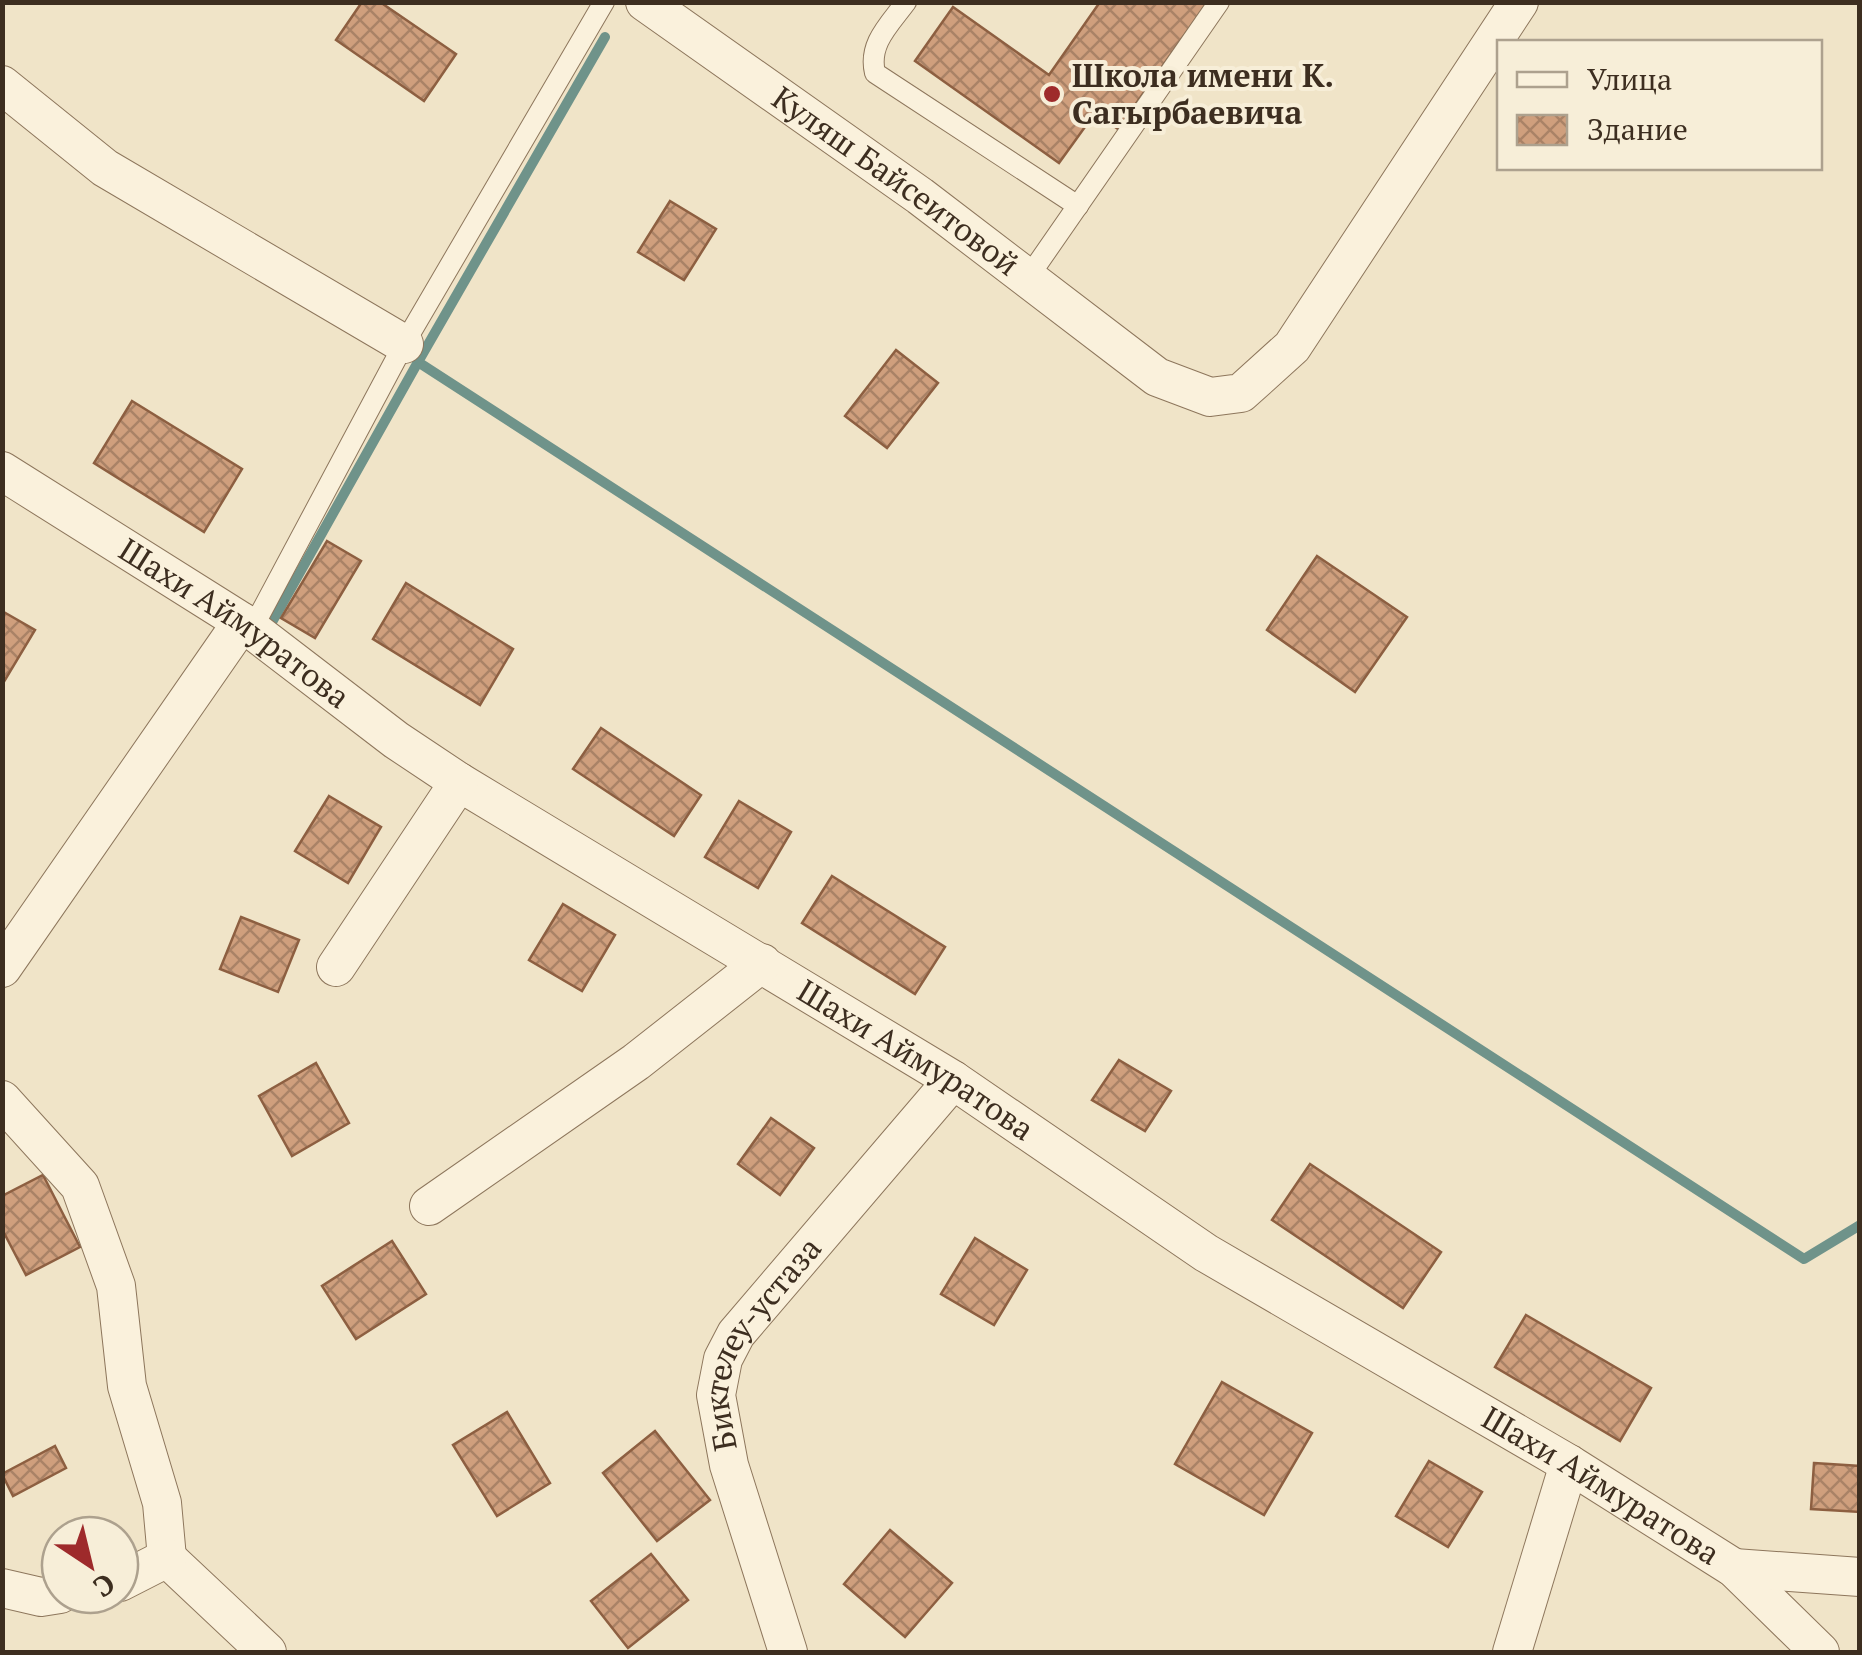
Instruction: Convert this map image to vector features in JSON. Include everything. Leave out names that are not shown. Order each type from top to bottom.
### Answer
[{"type":"street","name":"Куляш Байсеитовой","points":[[646,2],[920,196],[1158,378],[1210,398],[1241,394],[1292,347],[1519,2]]},
{"type":"street","points":[[2,85],[105,168],[404,344]]},
{"type":"street","name":"Шахи Аймуратова","points":[[2,471],[247,625],[396,740],[459,782],[954,1080],[1206,1253],[1569,1464],[1734,1568],[1820,1652]]},
{"type":"street","points":[[2,968],[247,625]]},
{"type":"street","points":[[336,967],[459,782]]},
{"type":"street","points":[[429,1206],[636,1062],[762,963]]},
{"type":"street","name":"Биктелеу-устаза","points":[[788,1652],[729,1465],[716,1379],[736,1334],[954,1080]]},
{"type":"street","points":[[2,1100],[80,1186],[116,1286],[126,1386],[162,1503],[167,1558],[267,1652]]},
{"type":"street","points":[[1512,1652],[1569,1464]]},
{"type":"street","points":[[140,1572],[167,1558]]},
{"type":"street","points":[[1734,1568],[1860,1577]]},
{"type":"street","points":[[2,1588],[40,1596]]},
{"type":"lane","points":[[247,625],[404,344],[604,2]]},
{"type":"lane","points":[[906,2],[877,41],[872,60],[875,74],[1078,206]]},
{"type":"lane","points":[[1027,279],[1219,2]]},
{"type":"building","points":[[362,2],[380,2],[456,54],[424,101],[336,40]]},
{"type":"building","name":"Школа имени К. Сагырбаевича","points":[[1100,2],[1208,2],[1118,129],[1095,113],[1059,163],[915,61],[953,7],[1049,75]]},
{"type":"building","points":[[670,201],[716,229],[684,280],[638,252]]},
{"type":"building","points":[[896,350],[938,383],[887,448],[845,416]]},
{"type":"building","points":[[132,401],[242,469],[204,532],[94,463]]},
{"type":"building","points":[[327,541],[361,561],[315,638],[281,618]]},
{"type":"building","points":[[1317,556],[1407,617],[1355,692],[1267,630]]},
{"type":"building","points":[[406,583],[513,649],[480,705],[373,639]]},
{"type":"building","points":[[2,611],[35,630],[2,685]]},
{"type":"building","points":[[601,728],[701,795],[674,836],[573,769]]},
{"type":"building","points":[[329,796],[381,827],[348,883],[295,851]]},
{"type":"building","points":[[739,801],[791,832],[758,888],[705,857]]},
{"type":"building","points":[[832,876],[945,947],[915,994],[802,923]]},
{"type":"building","points":[[563,904],[615,935],[582,991],[529,960]]},
{"type":"building","points":[[241,917],[299,940],[278,992],[220,969]]},
{"type":"building","points":[[1119,1060],[1171,1091],[1145,1131],[1092,1100]]},
{"type":"building","points":[[316,1063],[349,1123],[292,1156],[259,1096]]},
{"type":"building","points":[[771,1118],[814,1148],[780,1195],[738,1164]]},
{"type":"building","points":[[1310,1164],[1441,1252],[1403,1308],[1272,1220]]},
{"type":"building","points":[[43,1175],[80,1247],[26,1275],[2,1229],[2,1196]]},
{"type":"building","points":[[975,1238],[1027,1270],[994,1325],[941,1294]]},
{"type":"building","points":[[392,1241],[426,1294],[356,1339],[322,1286]]},
{"type":"building","points":[[1526,1315],[1651,1388],[1620,1441],[1495,1367]]},
{"type":"building","points":[[1222,1382],[1312,1433],[1264,1515],[1175,1464]]},
{"type":"building","points":[[507,1412],[550,1483],[497,1516],[453,1445]]},
{"type":"building","points":[[655,1431],[710,1500],[657,1541],[603,1473]]},
{"type":"building","points":[[55,1446],[66,1468],[13,1496],[2,1474]]},
{"type":"building","points":[[1429,1461],[1482,1492],[1448,1547],[1396,1516]]},
{"type":"building","points":[[1814,1463],[1860,1466],[1860,1512],[1811,1509]]},
{"type":"building","points":[[890,1530],[952,1583],[905,1637],[844,1584]]},
{"type":"building","points":[[651,1554],[688,1600],[628,1648],[591,1601]]},
{"type":"waterway","points":[[605,37],[418,362],[1804,1259],[1860,1225]]},
{"type":"waterway","points":[[267,631],[418,362]]},
{"type":"place","name":"Школа имени К. Сагырбаевича","points":[[1052,94]]}]
